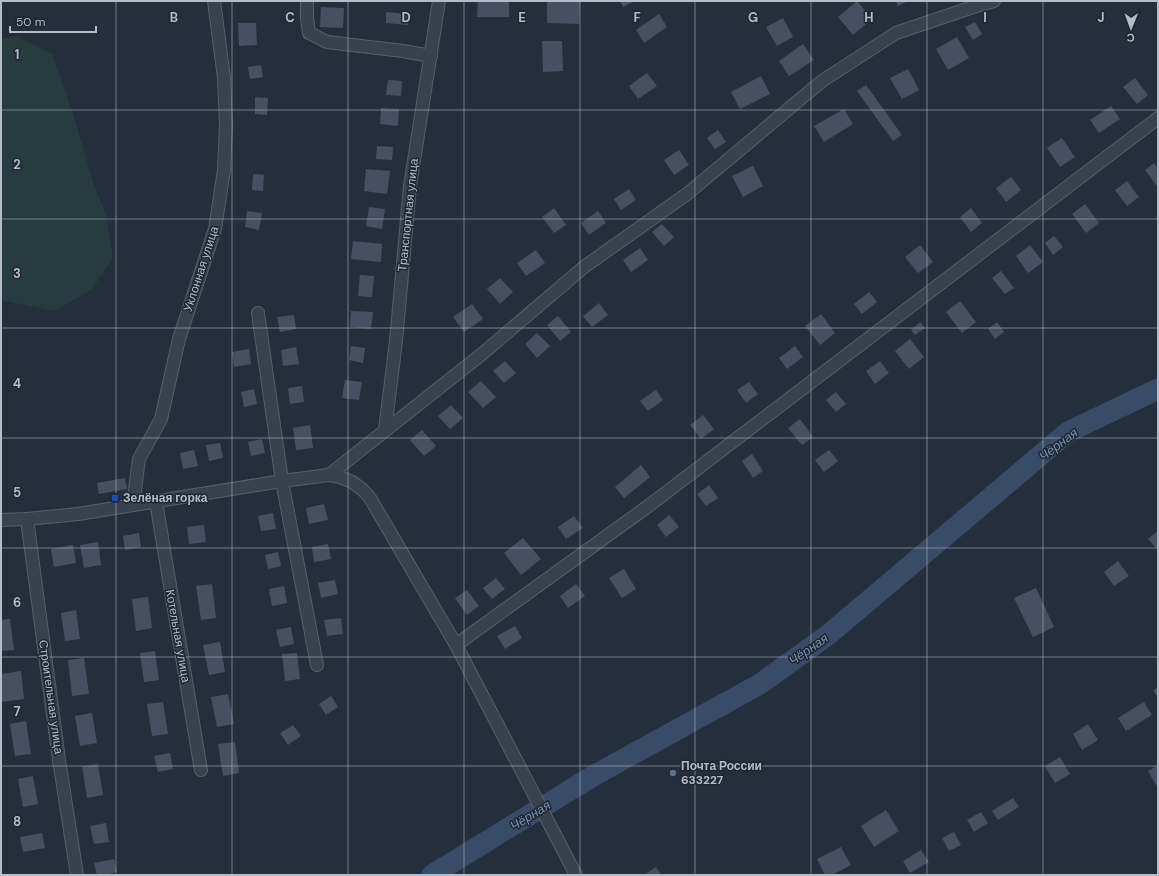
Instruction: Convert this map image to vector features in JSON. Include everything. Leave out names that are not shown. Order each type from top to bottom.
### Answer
[{"type":"street","name":"Уклонная улица","points":[[133,505],[139,459],[161,419],[179,339],[216,229],[224,170],[226,125],[224,78],[214,1]]},
{"type":"street","points":[[307,1],[309,33],[328,42],[431,56]]},
{"type":"street","name":"Транспортная улица","points":[[385,430],[396,341],[410,186],[439,1]]},
{"type":"street","points":[[329,475],[482,354],[584,267],[687,194],[822,81],[896,33],[974,4],[994,1]]},
{"type":"street","points":[[456,645],[647,507],[1158,118]]},
{"type":"street","points":[[258,313],[282,481],[317,665]]},
{"type":"street","points":[[1,520],[78,514],[282,481],[329,475],[340,476],[352,482],[363,490],[370,498],[456,645],[576,875]]},
{"type":"street","name":"Котельная улица","points":[[156,502],[201,770]]},
{"type":"street","name":"Строительная улица","points":[[27,519],[59,760],[77,875]]},
{"type":"green space","points":[[16,36],[52,54],[73,114],[94,185],[106,215],[113,259],[91,290],[54,311],[1,300],[1,39]]},
{"type":"building","points":[[478,1],[509,1],[509,17],[477,17]]},
{"type":"building","points":[[547,1],[580,1],[579,24],[547,23]]},
{"type":"building","points":[[620,1],[634,1],[623,7]]},
{"type":"building","points":[[857,1],[872,19],[853,35],[838,17]]},
{"type":"building","points":[[896,1],[908,1],[898,6]]},
{"type":"building","points":[[321,7],[344,8],[343,28],[320,27]]},
{"type":"building","points":[[386,12],[408,14],[408,25],[386,23]]},
{"type":"building","points":[[659,14],[667,27],[644,43],[636,30]]},
{"type":"building","points":[[783,18],[793,37],[777,46],[766,27]]},
{"type":"building","points":[[975,22],[982,34],[973,40],[965,27]]},
{"type":"building","points":[[238,23],[256,23],[257,45],[239,46]]},
{"type":"building","points":[[957,37],[969,58],[948,70],[936,49]]},
{"type":"building","points":[[542,41],[562,41],[563,71],[543,72]]},
{"type":"building","points":[[803,44],[814,60],[789,76],[779,61]]},
{"type":"building","points":[[261,65],[263,77],[250,79],[248,67]]},
{"type":"building","points":[[908,69],[919,90],[902,99],[890,78]]},
{"type":"building","points":[[647,73],[657,86],[638,99],[629,86]]},
{"type":"building","points":[[761,76],[770,94],[740,109],[731,92]]},
{"type":"building","points":[[1135,78],[1148,95],[1137,104],[1123,87]]},
{"type":"building","points":[[388,80],[402,81],[401,96],[386,95]]},
{"type":"building","points":[[866,85],[902,135],[893,141],[857,91]]},
{"type":"building","points":[[255,97],[268,98],[267,115],[255,114]]},
{"type":"building","points":[[1111,106],[1120,119],[1099,133],[1090,120]]},
{"type":"building","points":[[381,108],[399,109],[398,126],[380,124]]},
{"type":"building","points":[[844,109],[853,124],[824,142],[814,126]]},
{"type":"building","points":[[718,130],[726,142],[715,149],[707,138]]},
{"type":"building","points":[[1062,138],[1075,157],[1060,167],[1047,148]]},
{"type":"building","points":[[377,146],[393,147],[392,160],[376,159]]},
{"type":"building","points":[[679,150],[689,165],[674,175],[664,160]]},
{"type":"building","points":[[1154,163],[1158,169],[1158,184],[1156,185],[1145,170]]},
{"type":"building","points":[[753,166],[763,186],[743,197],[732,176]]},
{"type":"building","points":[[366,169],[390,171],[387,194],[364,191]]},
{"type":"building","points":[[253,174],[264,175],[263,191],[252,190]]},
{"type":"building","points":[[1011,177],[1021,190],[1006,202],[996,188]]},
{"type":"building","points":[[1127,181],[1139,197],[1127,206],[1115,190]]},
{"type":"building","points":[[629,189],[636,200],[621,210],[614,199]]},
{"type":"building","points":[[1085,204],[1099,223],[1086,233],[1072,214]]},
{"type":"building","points":[[369,207],[385,209],[382,229],[366,226]]},
{"type":"building","points":[[554,208],[566,225],[554,233],[542,217]]},
{"type":"building","points":[[971,208],[982,223],[971,232],[960,217]]},
{"type":"building","points":[[247,211],[262,213],[259,230],[245,227]]},
{"type":"building","points":[[598,211],[606,223],[589,235],[581,223]]},
{"type":"building","points":[[662,224],[674,237],[664,246],[652,232]]},
{"type":"building","points":[[1054,236],[1063,247],[1053,255],[1045,243]]},
{"type":"building","points":[[353,241],[382,244],[381,262],[351,259]]},
{"type":"building","points":[[920,245],[933,262],[918,273],[905,257]]},
{"type":"building","points":[[1030,245],[1043,262],[1028,273],[1016,256]]},
{"type":"building","points":[[640,248],[648,260],[631,272],[623,260]]},
{"type":"building","points":[[536,250],[545,263],[526,276],[517,263]]},
{"type":"building","points":[[1001,271],[1014,288],[1005,294],[992,278]]},
{"type":"building","points":[[360,275],[374,276],[372,297],[358,296]]},
{"type":"building","points":[[500,278],[513,292],[500,304],[487,289]]},
{"type":"building","points":[[869,292],[877,302],[862,314],[854,304]]},
{"type":"building","points":[[960,301],[976,322],[962,333],[946,312]]},
{"type":"building","points":[[599,303],[608,315],[592,327],[583,316]]},
{"type":"building","points":[[472,304],[483,319],[464,332],[453,317]]},
{"type":"building","points":[[351,311],[373,312],[371,329],[350,327]]},
{"type":"building","points":[[821,314],[835,333],[820,345],[805,326]]},
{"type":"building","points":[[294,315],[296,329],[280,332],[277,317]]},
{"type":"building","points":[[558,316],[571,332],[560,341],[547,325]]},
{"type":"building","points":[[920,322],[925,328],[915,335],[911,330]]},
{"type":"building","points":[[997,322],[1004,332],[995,339],[988,329]]},
{"type":"building","points":[[537,333],[550,346],[537,358],[525,344]]},
{"type":"building","points":[[910,339],[924,357],[909,369],[895,351]]},
{"type":"building","points":[[351,346],[365,348],[363,363],[349,360]]},
{"type":"building","points":[[795,346],[803,357],[787,369],[779,358]]},
{"type":"building","points":[[296,347],[299,364],[283,366],[281,350]]},
{"type":"building","points":[[249,349],[251,364],[234,367],[232,352]]},
{"type":"building","points":[[505,361],[516,373],[504,383],[493,371]]},
{"type":"building","points":[[880,361],[889,373],[875,384],[866,371]]},
{"type":"building","points":[[345,380],[362,382],[359,400],[342,398]]},
{"type":"building","points":[[481,381],[496,397],[483,408],[468,392]]},
{"type":"building","points":[[749,382],[758,394],[746,403],[737,390]]},
{"type":"building","points":[[302,386],[304,402],[290,404],[288,388]]},
{"type":"building","points":[[254,389],[257,404],[244,407],[241,392]]},
{"type":"building","points":[[656,390],[663,400],[648,411],[640,401]]},
{"type":"building","points":[[836,392],[846,404],[836,412],[826,400]]},
{"type":"building","points":[[451,405],[463,418],[450,429],[438,416]]},
{"type":"building","points":[[703,415],[714,429],[701,439],[690,425]]},
{"type":"building","points":[[800,419],[813,437],[802,445],[788,428]]},
{"type":"building","points":[[310,425],[313,448],[296,450],[293,428]]},
{"type":"building","points":[[422,430],[436,446],[424,456],[410,440]]},
{"type":"building","points":[[262,439],[265,453],[251,456],[248,442]]},
{"type":"building","points":[[220,443],[223,458],[209,461],[206,445]]},
{"type":"building","points":[[194,450],[198,466],[183,469],[180,453]]},
{"type":"building","points":[[829,450],[838,461],[824,472],[815,460]]},
{"type":"building","points":[[752,454],[763,471],[753,478],[742,461]]},
{"type":"building","points":[[641,465],[650,477],[624,498],[615,487]]},
{"type":"building","points":[[125,478],[127,489],[99,494],[97,483]]},
{"type":"building","points":[[709,485],[718,498],[706,506],[697,494]]},
{"type":"building","points":[[324,504],[328,520],[309,524],[306,508]]},
{"type":"building","points":[[273,513],[276,529],[261,531],[258,516]]},
{"type":"building","points":[[669,515],[679,527],[666,537],[657,525]]},
{"type":"building","points":[[574,516],[583,528],[566,539],[558,527]]},
{"type":"building","points":[[204,525],[206,542],[189,544],[187,527]]},
{"type":"building","points":[[1158,531],[1158,548],[1157,549],[1148,539]]},
{"type":"building","points":[[139,533],[141,547],[125,550],[123,536]]},
{"type":"building","points":[[523,538],[541,559],[521,575],[504,553]]},
{"type":"building","points":[[98,542],[101,565],[84,568],[80,545]]},
{"type":"building","points":[[328,544],[331,559],[314,562],[312,547]]},
{"type":"building","points":[[73,545],[76,563],[54,567],[51,549]]},
{"type":"building","points":[[278,552],[281,566],[268,569],[265,555]]},
{"type":"building","points":[[1118,561],[1129,576],[1114,586],[1104,572]]},
{"type":"building","points":[[624,569],[636,589],[622,598],[609,578]]},
{"type":"building","points":[[496,578],[505,589],[492,599],[483,588]]},
{"type":"building","points":[[335,580],[338,594],[321,598],[318,583]]},
{"type":"building","points":[[212,584],[216,618],[201,620],[196,586]]},
{"type":"building","points":[[576,584],[585,596],[568,608],[560,596]]},
{"type":"building","points":[[284,586],[287,603],[272,606],[269,589]]},
{"type":"building","points":[[1036,588],[1054,627],[1033,637],[1014,598]]},
{"type":"building","points":[[467,590],[479,606],[467,615],[455,598]]},
{"type":"building","points":[[148,597],[152,628],[136,631],[132,599]]},
{"type":"building","points":[[76,610],[80,639],[65,641],[61,613]]},
{"type":"building","points":[[341,618],[343,634],[327,636],[324,620]]},
{"type":"building","points":[[10,619],[14,650],[1,651],[1,620]]},
{"type":"building","points":[[515,626],[522,638],[505,649],[497,636]]},
{"type":"building","points":[[291,627],[294,644],[280,647],[276,630]]},
{"type":"building","points":[[220,642],[225,672],[209,675],[203,645]]},
{"type":"building","points":[[155,651],[159,680],[144,682],[140,653]]},
{"type":"building","points":[[297,653],[300,679],[285,681],[282,654]]},
{"type":"building","points":[[84,658],[89,694],[72,696],[68,660]]},
{"type":"building","points":[[21,671],[24,699],[1,702],[1,674]]},
{"type":"building","points":[[1158,688],[1158,698],[1153,690]]},
{"type":"building","points":[[228,694],[234,724],[217,727],[211,697]]},
{"type":"building","points":[[331,696],[338,707],[326,715],[319,704]]},
{"type":"building","points":[[163,702],[168,734],[152,736],[147,704]]},
{"type":"building","points":[[1144,702],[1152,715],[1126,731],[1118,718]]},
{"type":"building","points":[[92,713],[97,743],[80,746],[75,716]]},
{"type":"building","points":[[26,721],[31,754],[15,756],[10,724]]},
{"type":"building","points":[[1088,724],[1098,740],[1082,750],[1073,734]]},
{"type":"building","points":[[293,725],[301,736],[288,745],[280,733]]},
{"type":"building","points":[[235,742],[239,773],[223,776],[218,744]]},
{"type":"building","points":[[170,753],[173,769],[158,772],[154,756]]},
{"type":"building","points":[[1060,757],[1070,774],[1055,783],[1045,766]]},
{"type":"building","points":[[98,764],[103,795],[87,798],[82,766]]},
{"type":"building","points":[[1158,765],[1158,784],[1156,785],[1148,771]]},
{"type":"building","points":[[33,776],[38,804],[23,807],[18,779]]},
{"type":"building","points":[[1013,798],[1019,807],[998,820],[992,811]]},
{"type":"building","points":[[886,810],[899,831],[874,847],[861,826]]},
{"type":"building","points":[[981,812],[988,823],[974,832],[967,820]]},
{"type":"building","points":[[106,823],[109,842],[94,844],[90,826]]},
{"type":"building","points":[[954,832],[961,845],[949,851],[942,838]]},
{"type":"building","points":[[42,833],[45,848],[23,852],[20,837]]},
{"type":"building","points":[[841,847],[851,865],[832,875],[825,875],[817,859]]},
{"type":"building","points":[[921,850],[929,862],[910,873],[903,861]]},
{"type":"building","points":[[114,859],[117,872],[97,875],[94,863]]},
{"type":"building","points":[[656,867],[661,875],[644,875]]},
{"type":"waterway","name":"Чёрная","points":[[432,875],[593,776],[760,684],[828,635],[1068,432],[1158,389]]},
{"type":"place","name":"Зелёная горка","points":[[115,498]]},
{"type":"place","name":"Почта России 633227","points":[[673,773]]}]
